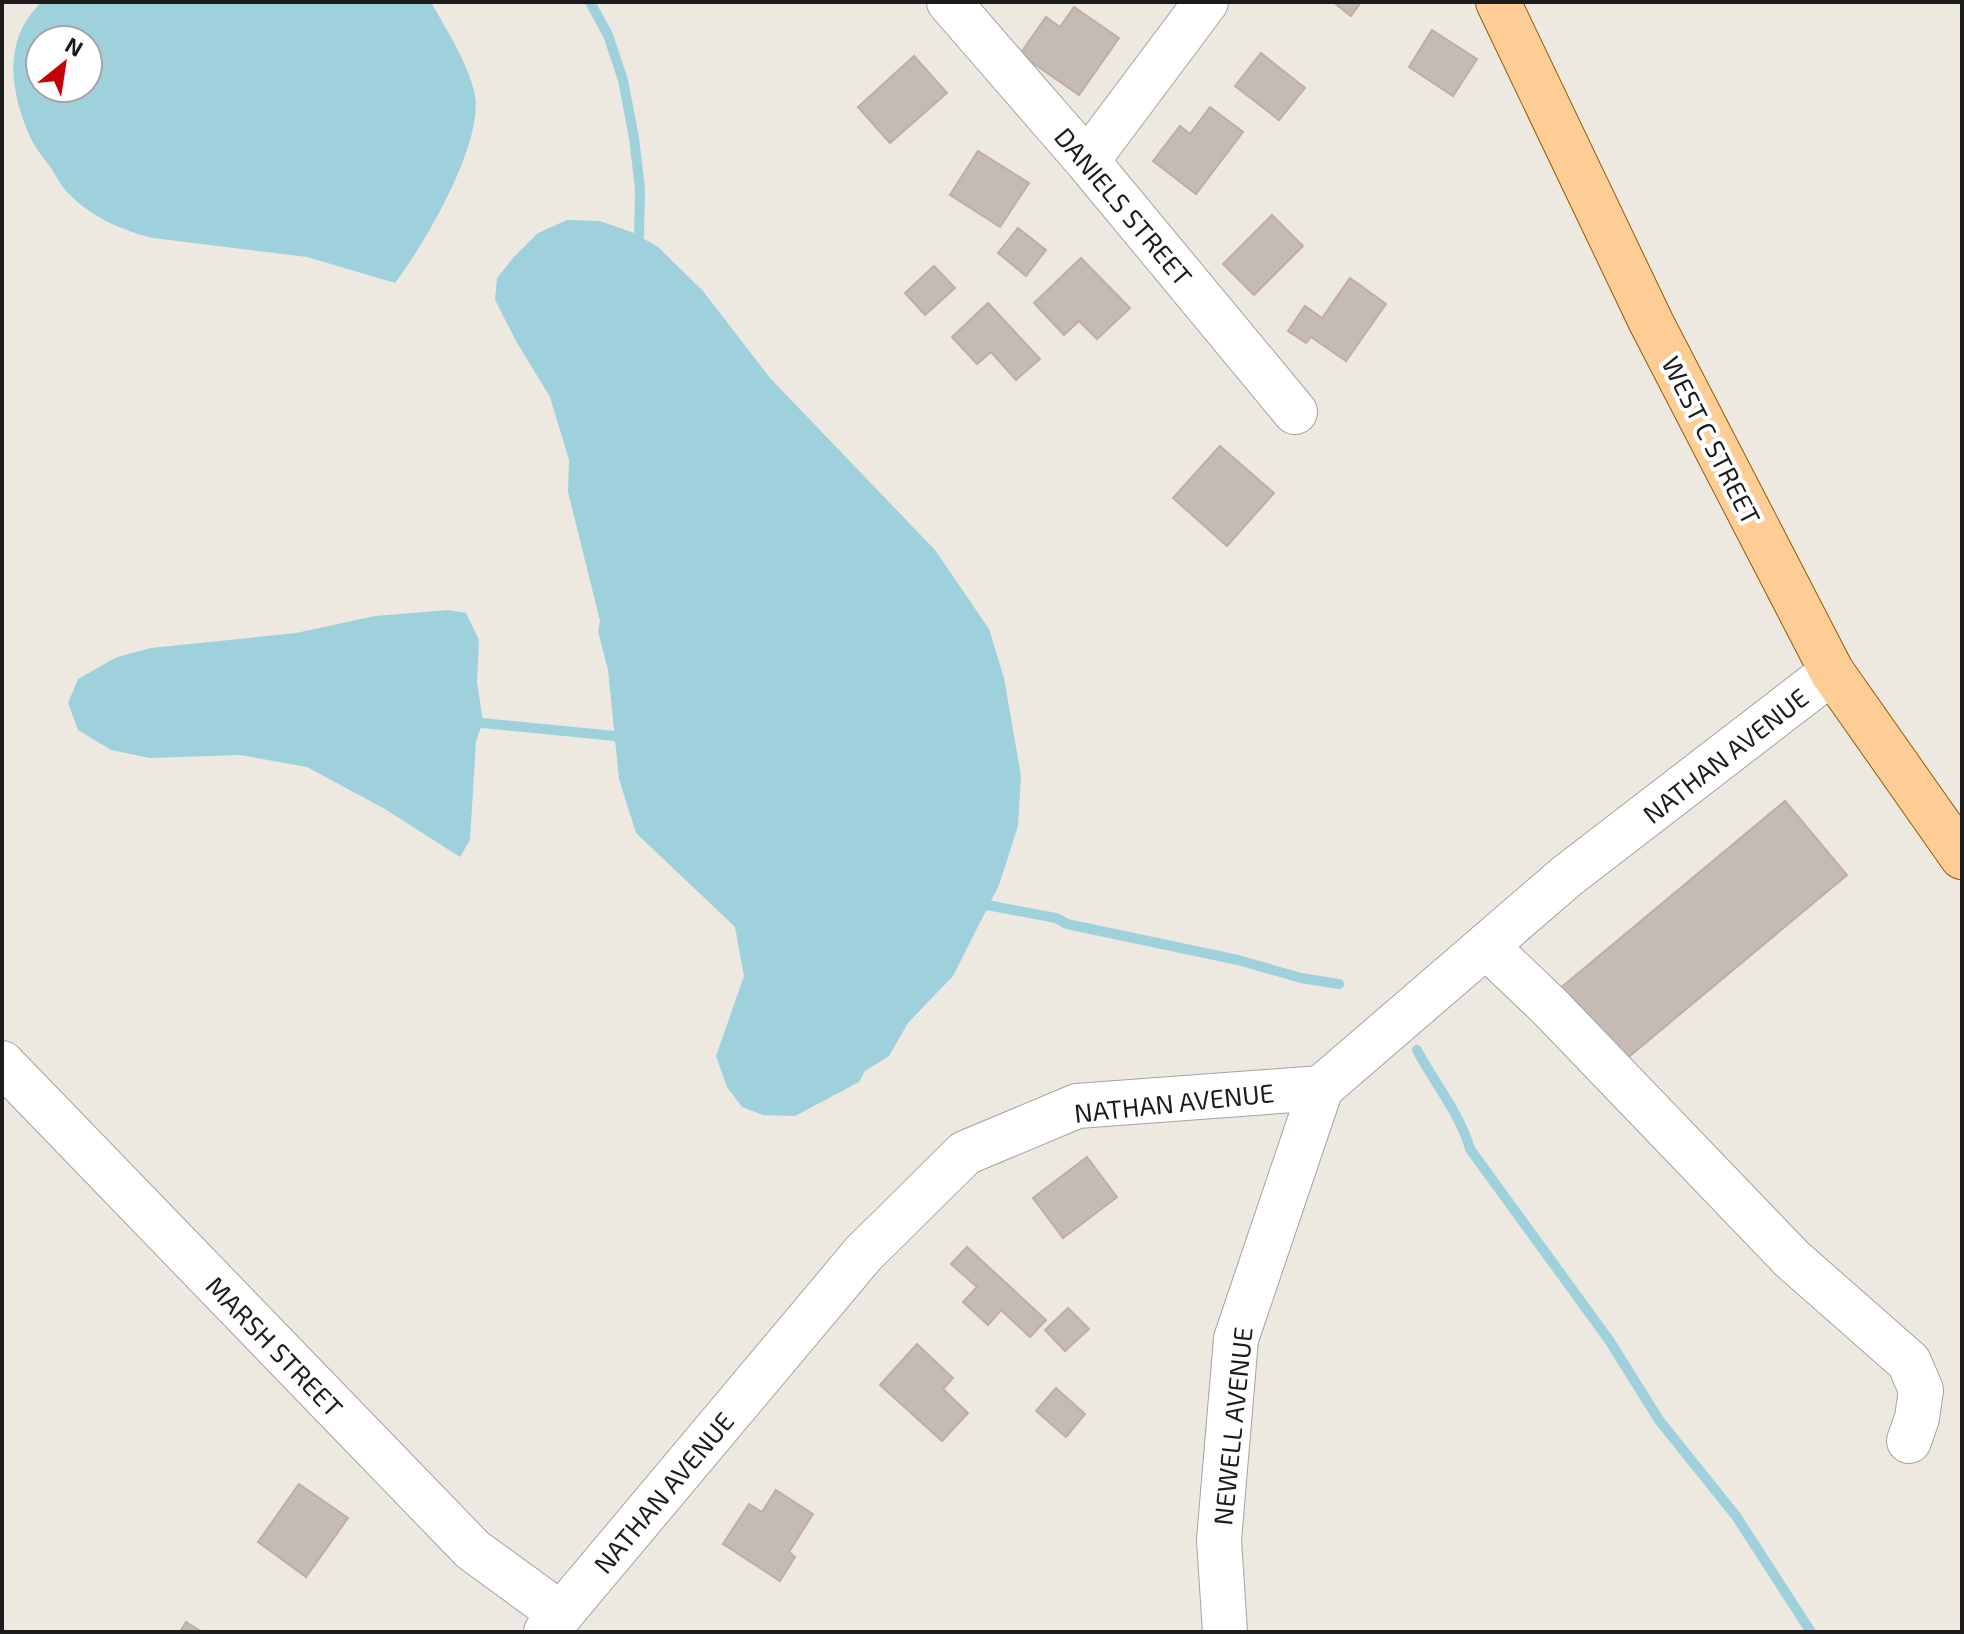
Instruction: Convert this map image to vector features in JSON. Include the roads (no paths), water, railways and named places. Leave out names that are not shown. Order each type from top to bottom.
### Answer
[{"type":"main road","name":"WEST C STREET","points":[[1498,2],[1652,324],[1832,672],[1962,857]]},
{"type":"street","name":"DANIELS STREET","points":[[949,2],[1087,161],[1295,412]]},
{"type":"street","points":[[1087,161],[1206,2]]},
{"type":"street","name":"NATHAN AVENUE","points":[[553,1623],[863,1254],[965,1153],[1077,1106],[1321,1088],[1567,876],[1832,672]]},
{"type":"street","points":[[1486,946],[1550,1007],[1792,1259],[1909,1362],[1921,1390],[1917,1418],[1909,1441]]},
{"type":"street","name":"MARSH STREET","points":[[2,1063],[473,1550],[553,1623]]},
{"type":"street","name":"NEWELL AVENUE","points":[[1225,1632],[1219,1540],[1236,1339],[1321,1088]]},
{"type":"water","points":[[42,2],[431,2],[471,79],[476,111],[471,136],[450,191],[395,283],[307,257],[153,238],[107,222],[86,209],[63,187],[32,141],[18,102],[14,84],[15,49],[24,25],[24,104],[104,104],[104,24],[24,24]]},
{"type":"water","points":[[567,220],[600,221],[634,233],[658,247],[703,291],[770,378],[935,550],[989,629],[1004,678],[1021,776],[1018,826],[999,885],[953,976],[908,1023],[889,1056],[865,1071],[859,1082],[795,1116],[763,1115],[742,1107],[727,1087],[716,1056],[744,976],[735,927],[636,833],[619,779],[608,670],[598,631],[600,621],[568,492],[569,460],[550,397],[495,300],[497,278],[513,258],[538,233]]},
{"type":"water","points":[[448,610],[466,613],[479,640],[477,682],[483,722],[476,741],[470,840],[460,857],[385,809],[307,767],[240,755],[150,758],[111,750],[78,730],[68,703],[78,679],[117,657],[151,648],[296,633],[375,616]]},
{"type":"waterway","points":[[590,2],[608,35],[623,80],[634,138],[640,189],[639,236],[632,245]]},
{"type":"waterway","points":[[471,722],[615,736],[624,743]]},
{"type":"waterway","points":[[976,903],[1056,918],[1067,924],[1339,984]]},
{"type":"waterway","points":[[1417,1050],[1453,1111],[1470,1149],[1609,1340],[1659,1420],[1736,1516],[1811,1632]]}]
